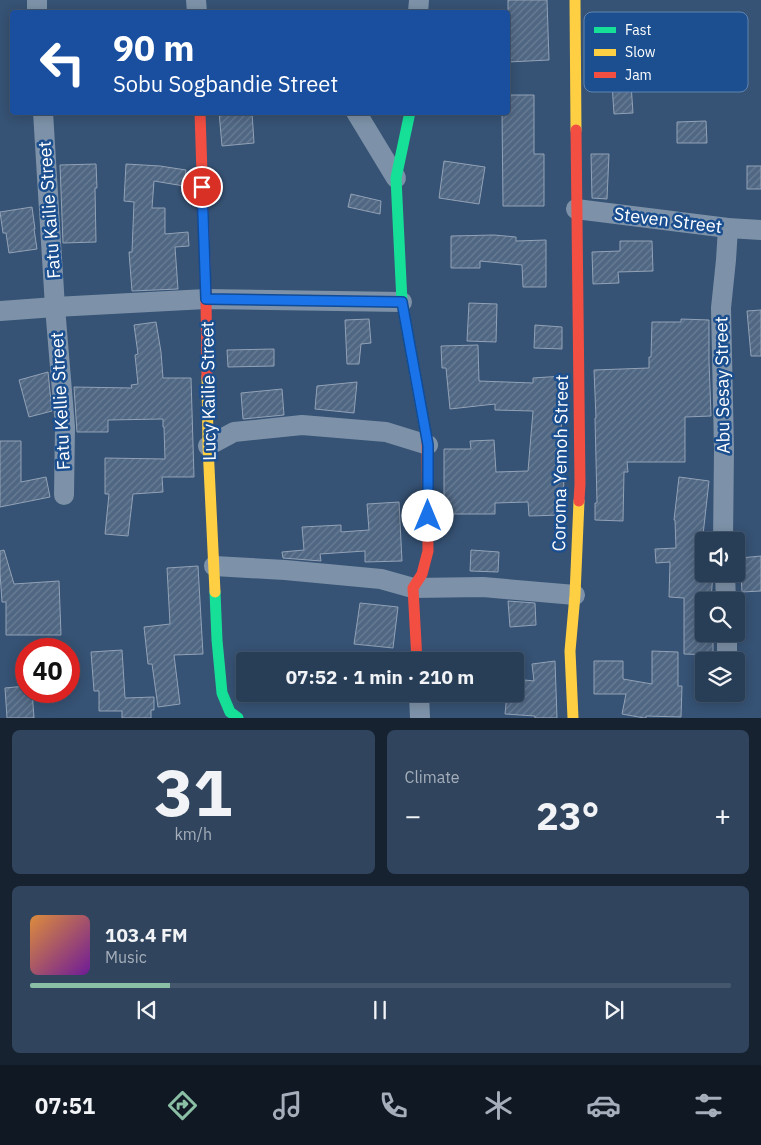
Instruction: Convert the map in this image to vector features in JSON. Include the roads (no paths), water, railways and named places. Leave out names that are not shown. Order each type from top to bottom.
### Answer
[{"type":"street","name":"Coroma Yemoh Street","points":[[573,718],[570,651],[575,595],[580,484],[575,0]]},
{"type":"street","name":"Fatu Kailie Street","points":[[43,115],[55,307]]},
{"type":"street","name":"Lucy Kailie Street","points":[[200,115],[206,299],[208,446],[217,640],[222,693],[230,712],[238,718]]},
{"type":"street","points":[[358,115],[396,178]]},
{"type":"street","points":[[409,115],[396,178],[402,302],[428,445],[428,551],[422,574],[413,588],[417,652]]},
{"type":"street","name":"Steven Street","points":[[576,209],[728,228],[761,230]]},
{"type":"street","name":"Abu Sesay Street","points":[[723,532],[724,450],[721,308],[728,228]]},
{"type":"street","points":[[0,312],[55,307],[206,299],[402,302]]},
{"type":"street","name":"Fatu Kellie Street","points":[[55,307],[64,427],[64,495]]},
{"type":"street","points":[[208,446],[234,432],[302,425],[386,432],[428,445]]},
{"type":"street","points":[[214,566],[285,570],[380,579],[413,588],[484,587],[575,595]]},
{"type":"street","points":[[419,702],[420,718]]}]
